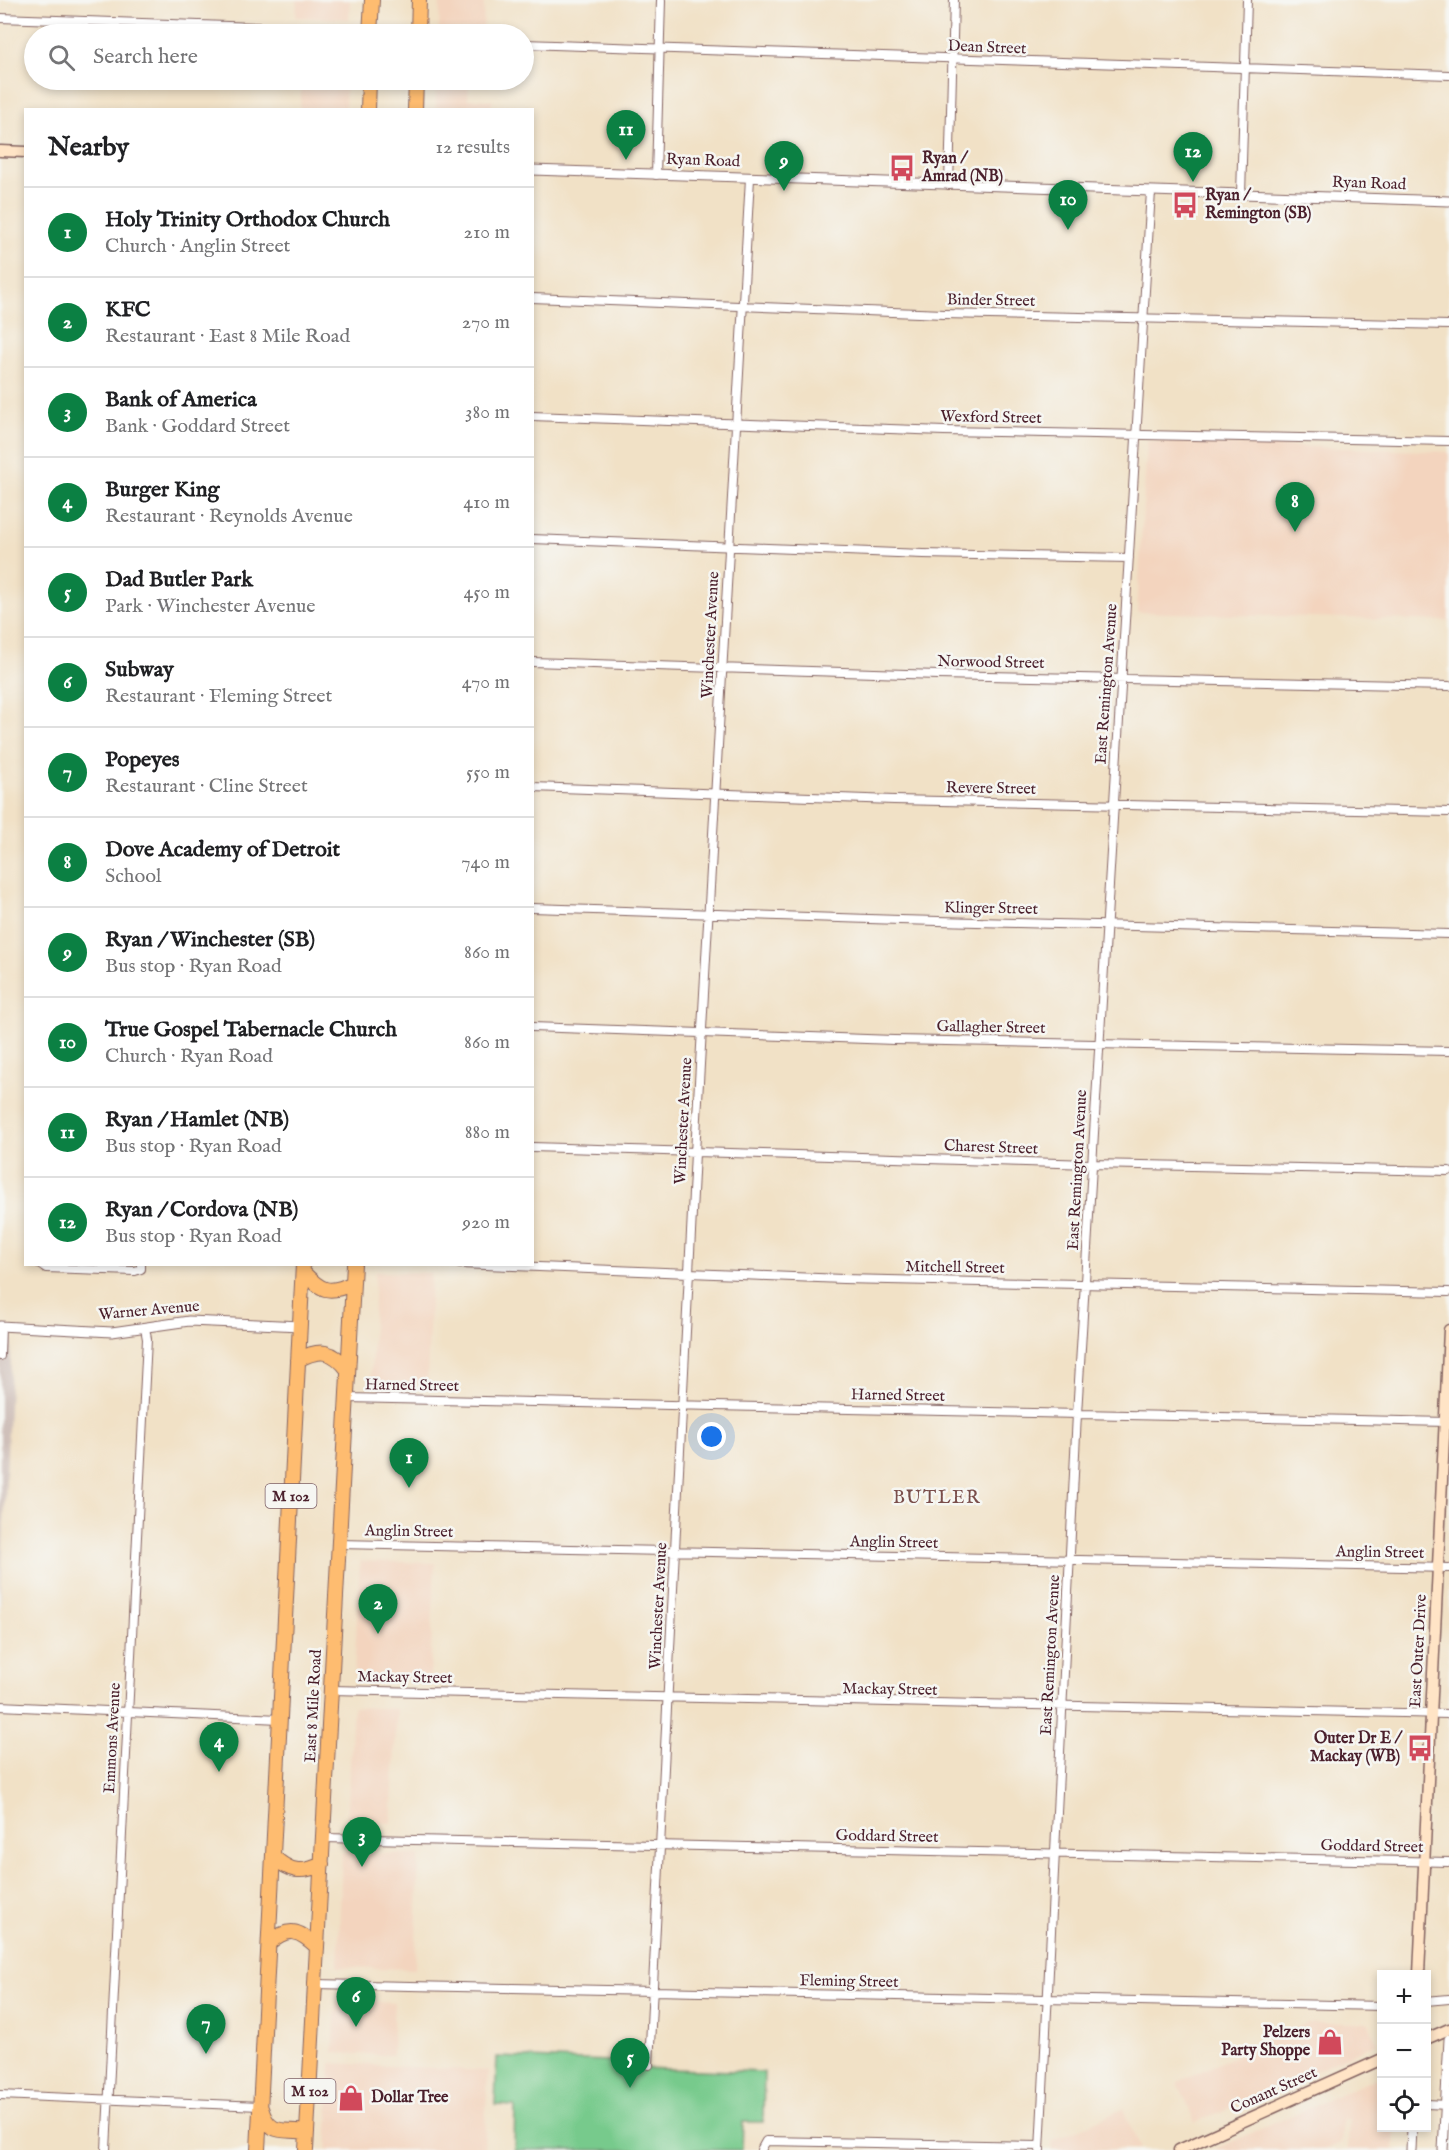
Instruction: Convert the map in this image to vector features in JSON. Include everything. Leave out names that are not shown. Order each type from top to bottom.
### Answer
[{"type":"highway","points":[[371,24],[372,0]]},
{"type":"highway","points":[[418,24],[419,0]]},
{"type":"highway","points":[[368,108],[369,90]]},
{"type":"highway","points":[[415,108],[416,90]]},
{"type":"highway","name":"East 8 Mile Road","points":[[306,2150],[354,1266]]},
{"type":"highway","points":[[303,1268],[312,1282],[325,1289],[338,1289],[353,1283]]},
{"type":"highway","name":"East 8 Mile Road","points":[[258,2150],[303,1268]]},
{"type":"highway","points":[[298,1360],[314,1353],[328,1353],[342,1361],[348,1370]]},
{"type":"highway","points":[[273,1856],[288,1868],[299,1872],[322,1864]]},
{"type":"highway","points":[[269,1943],[282,1933],[289,1931],[302,1934],[317,1947]]},
{"type":"highway","points":[[260,2106],[267,2123],[273,2128],[286,2132],[307,2132]]},
{"type":"main road","points":[[0,151],[24,152]]},
{"type":"main road","name":"East Outer Drive","points":[[1419,1970],[1432,1713],[1443,1568],[1449,1330]]},
{"type":"main road","points":[[1431,2037],[1449,2029]]},
{"type":"main road","name":"Conant Street","points":[[1179,2150],[1377,2061]]},
{"type":"street","points":[[656,174],[661,0]]},
{"type":"street","points":[[949,184],[954,0]]},
{"type":"street","points":[[1241,194],[1247,0]]},
{"type":"street","points":[[0,18],[148,24]]},
{"type":"street","name":"Dean Street","points":[[534,44],[1245,70],[1449,75]]},
{"type":"street","name":"Ryan Road","points":[[534,170],[1449,201]]},
{"type":"street","name":"Winchester Avenue","points":[[649,2065],[695,1153],[750,178]]},
{"type":"street","name":"East Remington Avenue","points":[[1040,2148],[1091,1164],[1150,191]]},
{"type":"street","name":"Binder Street","points":[[534,298],[742,307],[1449,325]]},
{"type":"street","name":"Wexford Street","points":[[534,416],[1135,435],[1449,441]]},
{"type":"street","points":[[534,539],[1129,558]]},
{"type":"street","name":"Norwood Street","points":[[534,662],[1449,686]]},
{"type":"street","name":"Revere Street","points":[[534,787],[1113,805],[1449,812]]},
{"type":"street","name":"Klinger Street","points":[[534,908],[1449,934]]},
{"type":"street","name":"Gallagher Street","points":[[534,1027],[703,1034],[1449,1051]]},
{"type":"street","name":"Charest Street","points":[[534,1147],[1091,1164],[1449,1171]]},
{"type":"street","points":[[43,1266],[46,1268],[135,1271],[141,1267]]},
{"type":"street","name":"Mitchell Street","points":[[506,1266],[689,1274],[1085,1285],[1449,1292]]},
{"type":"street","name":"Warner Avenue","points":[[1,1326],[112,1332],[189,1321],[300,1326]]},
{"type":"street","points":[[0,1356],[1,1326]]},
{"type":"street","name":"Emmons Avenue","points":[[106,2150],[147,1339],[145,1328]]},
{"type":"street","name":"Harned Street","points":[[347,1398],[1447,1421]]},
{"type":"street","name":"Anglin Street","points":[[339,1544],[1443,1568]]},
{"type":"street","name":"Mackay Street","points":[[331,1690],[1449,1714]]},
{"type":"street","points":[[0,1706],[280,1719]]},
{"type":"street","name":"Goddard Street","points":[[323,1838],[1449,1862]]},
{"type":"street","name":"Fleming Street","points":[[315,1984],[1377,2006]]},
{"type":"street","points":[[1431,2001],[1449,1999]]},
{"type":"street","points":[[1443,2150],[1449,2039]]},
{"type":"street","points":[[0,2096],[260,2106]]},
{"type":"street","points":[[1431,2104],[1447,2105]]},
{"type":"street","points":[[1411,2150],[1412,2132]]},
{"type":"street","points":[[762,2147],[766,2141],[1040,2148]]},
{"type":"shaded area","points":[[297,0],[350,0],[349,19],[296,17]]},
{"type":"shaded area","points":[[440,0],[484,0],[483,24],[439,24]]},
{"type":"shaded area","points":[[301,90],[346,90],[345,108],[300,108]]},
{"type":"shaded area","points":[[436,90],[468,90],[468,99],[492,100],[492,108],[436,108]]},
{"type":"shaded area","points":[[1147,441],[1449,452],[1449,621],[1137,612]]},
{"type":"shaded area","points":[[375,1272],[431,1273],[427,1383],[371,1381]]},
{"type":"shaded area","points":[[0,1338],[12,1338],[0,1614]]},
{"type":"shaded area","points":[[360,1561],[435,1563],[430,1676],[354,1676]]},
{"type":"shaded area","points":[[353,1707],[397,1709],[391,1823],[347,1821]]},
{"type":"shaded area","points":[[342,1852],[419,1855],[415,1969],[338,1967]]},
{"type":"shaded area","points":[[336,2001],[394,2003],[392,2055],[333,2053]]},
{"type":"shaded area","points":[[1307,2023],[1369,2023],[1377,2043],[1195,2123],[1178,2082]]},
{"type":"shaded area","points":[[331,2063],[488,2071],[484,2150],[327,2150]]},
{"type":"shaded area","points":[[1377,2078],[1377,2132],[1395,2132],[1394,2150],[1348,2150],[1349,2120],[1343,2119],[1341,2143],[1324,2150],[1213,2150]]},
{"type":"shaded area","points":[[1123,2109],[1140,2149],[1052,2150],[1052,2141]]},
{"type":"green space","points":[[497,2057],[638,2062],[638,2068],[764,2072],[763,2122],[743,2122],[742,2150],[514,2150],[515,2106],[495,2105]]},
{"type":"place","name":"Ryan / Hamlet (NB)","points":[[626,160]]},
{"type":"place","name":"Ryan / Amrad (NB)","points":[[902,168]]},
{"type":"place","name":"Ryan / Cordova (NB)","points":[[1193,182]]},
{"type":"place","name":"Ryan / Winchester (SB)","points":[[784,191]]},
{"type":"place","name":"Ryan / Remington (SB)","points":[[1185,205]]},
{"type":"place","name":"True Gospel Tabernacle Church","points":[[1068,230]]},
{"type":"place","name":"Dove Academy of Detroit","points":[[1295,532]]},
{"type":"place","name":"Holy Trinity Orthodox Church","points":[[409,1488]]},
{"type":"place","name":"KFC","points":[[378,1634]]},
{"type":"place","name":"Outer Dr E / Mackay (WB)","points":[[1420,1748]]},
{"type":"place","name":"Burger King","points":[[219,1772]]},
{"type":"place","name":"Bank of America","points":[[362,1867]]},
{"type":"place","name":"Subway","points":[[356,2027]]},
{"type":"place","name":"Pelzers Party Shoppe","points":[[1330,2042]]},
{"type":"place","name":"Popeyes","points":[[206,2054]]},
{"type":"place","name":"Dad Butler Park","points":[[630,2088]]},
{"type":"place","name":"Dollar Tree","points":[[351,2098]]},
{"type":"district","name":"BUTLER","points":[[937,1498]]}]
